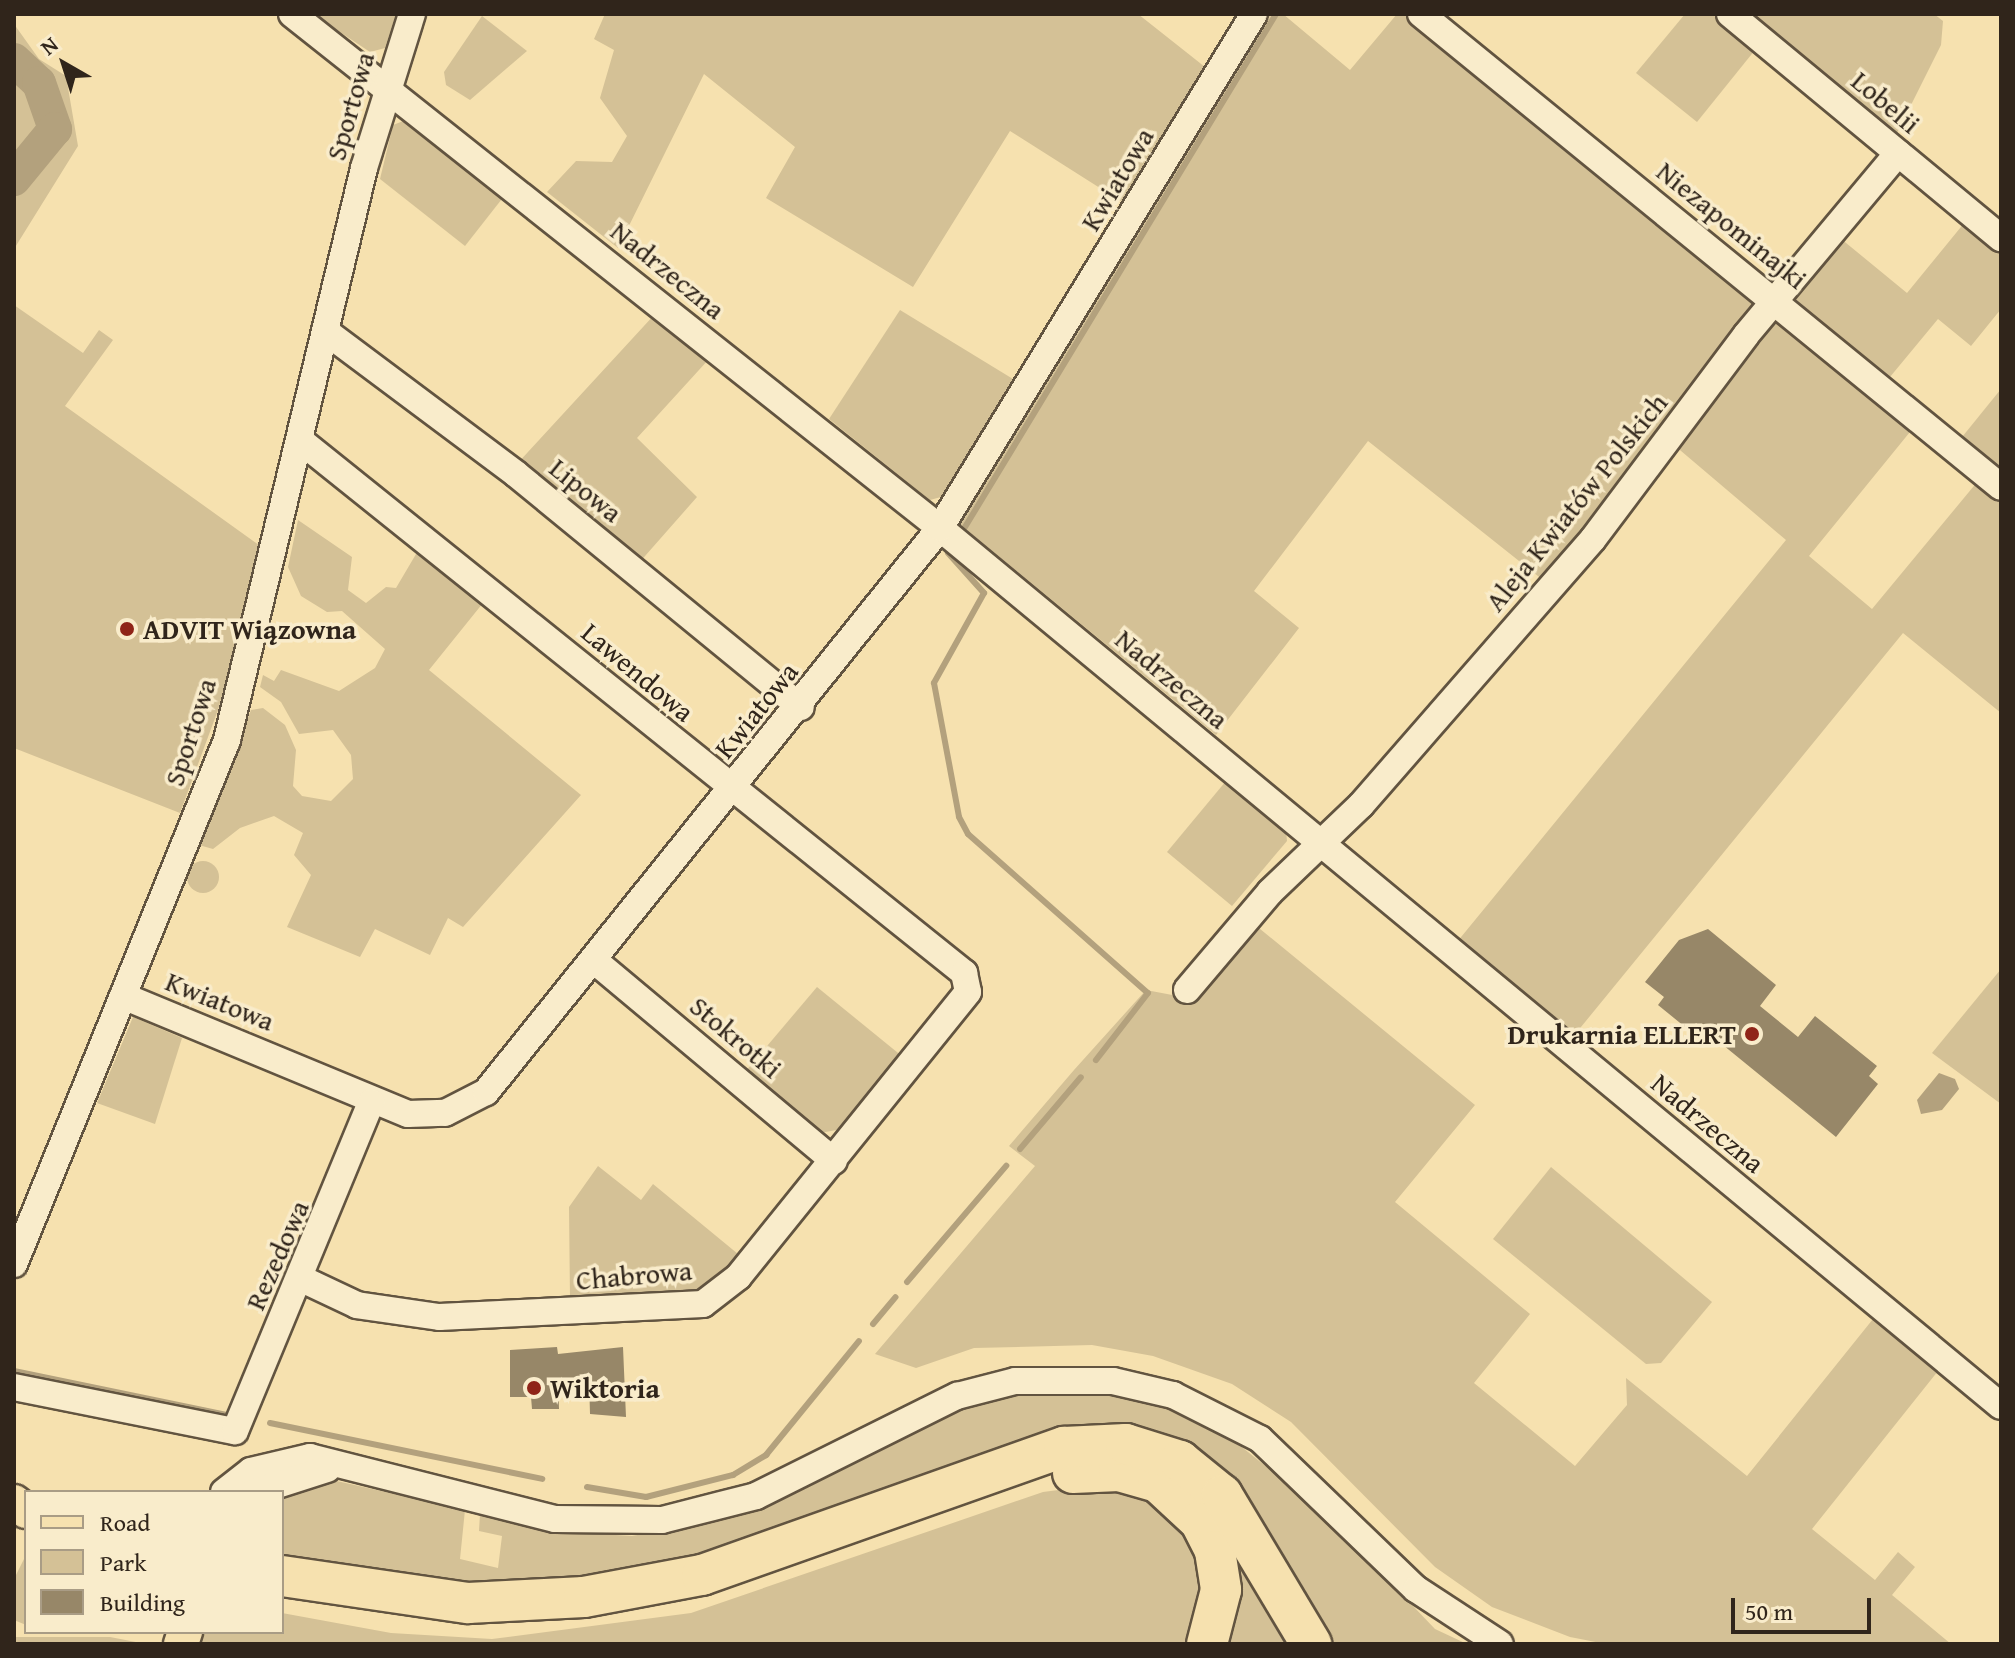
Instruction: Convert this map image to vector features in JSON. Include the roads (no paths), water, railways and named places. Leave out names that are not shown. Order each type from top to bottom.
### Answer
[{"type":"highway","points":[[284,1576],[468,1603],[611,1593],[746,1561],[1064,1447],[1116,1443],[1180,1461],[1222,1495],[1311,1644]]},
{"type":"highway","points":[[284,1603],[463,1626],[616,1616],[771,1577],[1048,1479],[1106,1470],[1158,1482],[1208,1534],[1221,1590],[1207,1644]]},
{"type":"street","name":"Nadrzeczna","points":[[292,14],[940,528],[2001,1406]]},
{"type":"street","name":"Sportowa","points":[[14,1264],[227,740],[387,87],[412,14]]},
{"type":"street","name":"Kwiatowa","points":[[123,996],[371,1102],[427,1117],[469,1105],[596,962],[940,528],[1254,14]]},
{"type":"street","name":"Niezapominajki","points":[[1421,14],[2001,487]]},
{"type":"street","name":"Lobelii","points":[[1730,14],[2001,238]]},
{"type":"street","name":"Aleja Kwiatów Polskich","points":[[1187,990],[1270,892],[1323,845],[1624,502],[1776,301],[1898,153]]},
{"type":"street","name":"Lipowa","points":[[325,331],[516,474],[801,707]]},
{"type":"street","name":"Lawendowa","points":[[302,442],[730,791],[964,973],[968,984]]},
{"type":"street","name":"Stokrotki","points":[[596,962],[834,1161]]},
{"type":"street","name":"Chabrowa","points":[[302,1279],[349,1303],[428,1316],[703,1304],[738,1277],[960,1010],[968,984]]},
{"type":"street","name":"Rezedowa","points":[[14,1387],[235,1431],[302,1279],[371,1102]]},
{"type":"street","points":[[227,1490],[281,1459],[341,1466],[555,1519],[640,1523],[756,1496],[957,1396],[1015,1381],[1113,1381],[1184,1400],[1260,1439],[1416,1589],[1500,1644]]},
{"type":"street","points":[[262,1490],[341,1466]]},
{"type":"waterway","points":[[965,527],[1276,14]]},
{"type":"waterway","points":[[14,60],[39,83],[55,129],[14,179]]},
{"type":"waterway","points":[[948,553],[984,593],[934,683],[959,817],[968,834],[1148,993],[1096,1060]]},
{"type":"waterway","points":[[1020,1149],[1081,1077]]},
{"type":"waterway","points":[[907,1282],[1006,1166]]},
{"type":"waterway","points":[[873,1324],[896,1297]]},
{"type":"waterway","points":[[587,1487],[646,1497],[733,1475],[766,1455],[859,1341]]},
{"type":"waterway","points":[[14,1371],[231,1416]]},
{"type":"waterway","points":[[270,1423],[542,1479]]},
{"type":"place","name":"ADVIT Wiązowna","points":[[127,629]]},
{"type":"place","name":"Drukarnia ELLERT","points":[[1752,1034]]},
{"type":"place","name":"Wiktoria","points":[[534,1388]]}]
